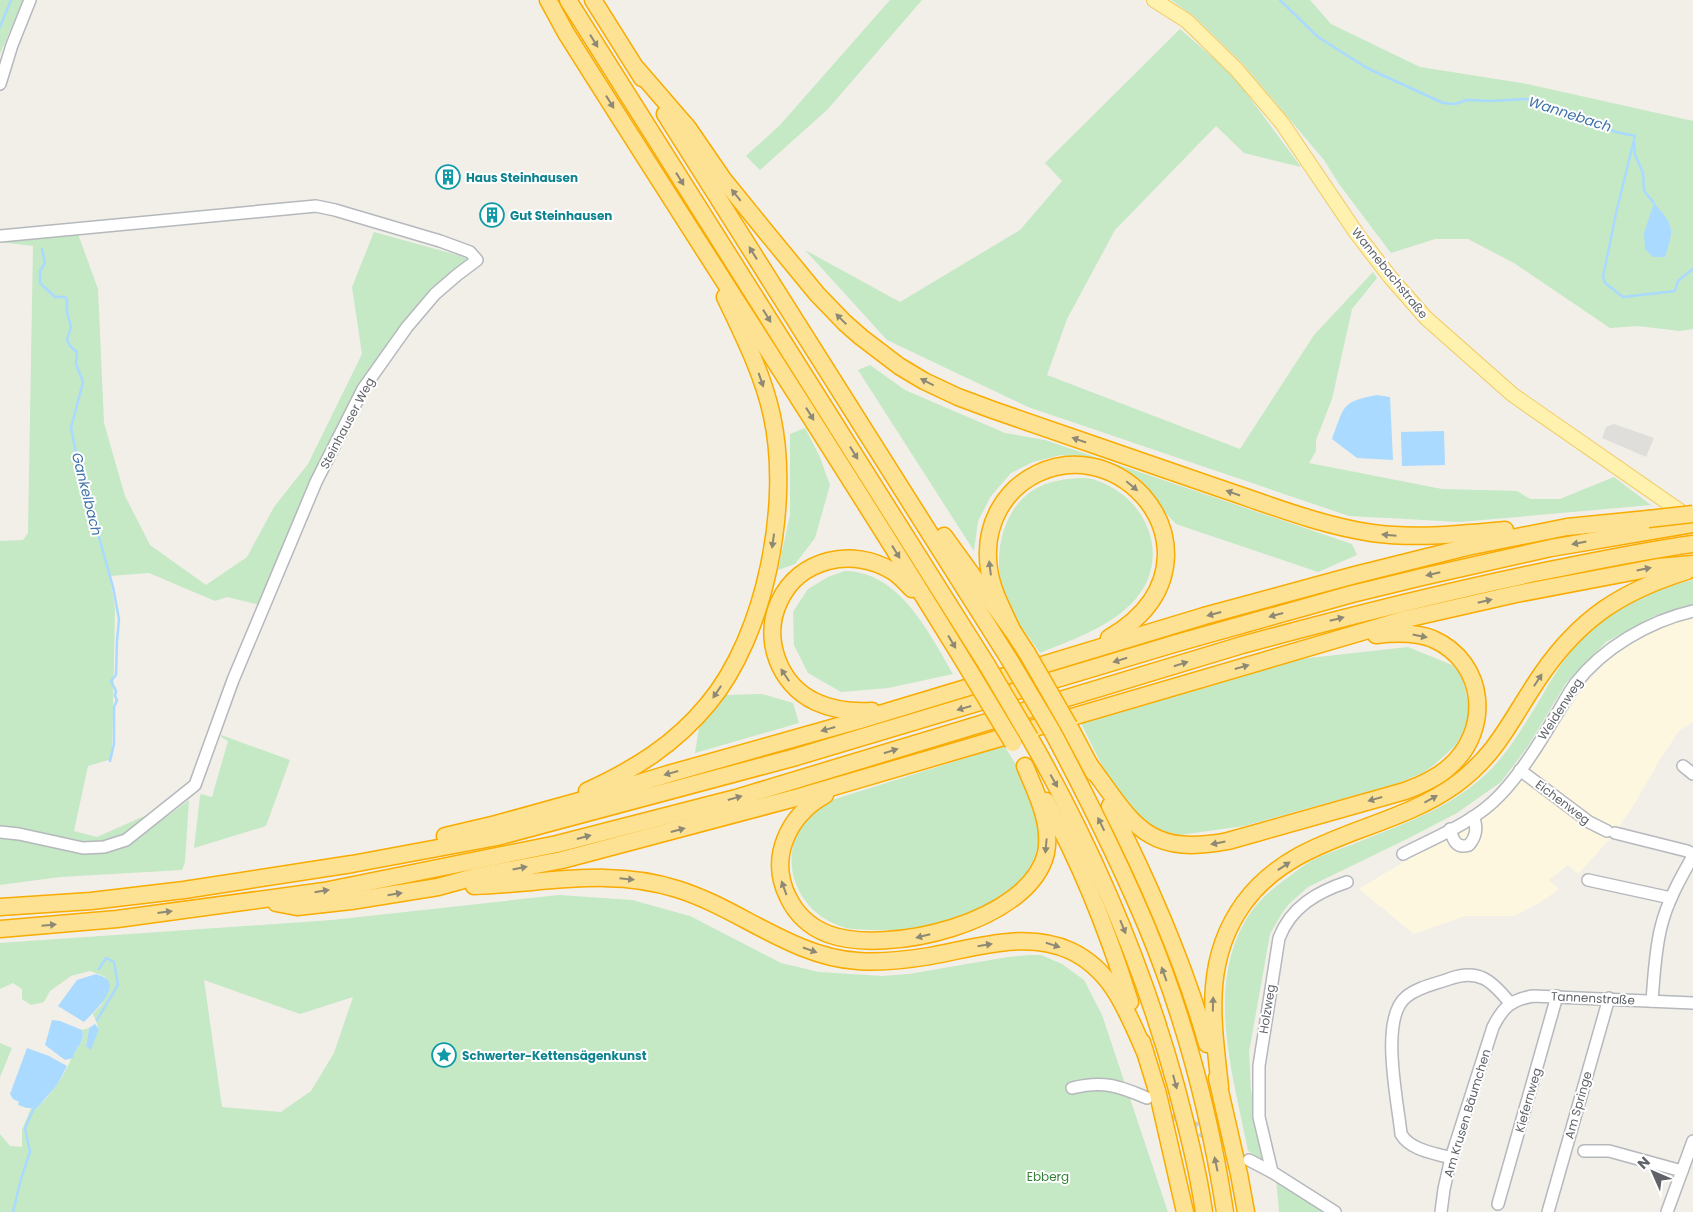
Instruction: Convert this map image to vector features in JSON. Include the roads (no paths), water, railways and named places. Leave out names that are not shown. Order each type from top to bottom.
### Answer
[{"type":"highway","points":[[548,0],[566,33],[697,241],[768,347],[935,614],[1013,744],[1069,844],[1110,942],[1145,1052],[1158,1094],[1185,1212]]},
{"type":"highway","points":[[568,0],[987,665],[1056,783],[1105,883],[1146,988],[1185,1119],[1204,1212]]},
{"type":"highway","points":[[593,0],[1009,658],[1052,731],[1102,826],[1147,927],[1185,1035],[1201,1096],[1225,1212]]},
{"type":"highway","points":[[636,69],[688,128],[723,179],[816,294],[861,337],[900,366],[924,381],[958,397],[1272,506],[1350,530],[1389,535],[1420,536],[1567,528],[1693,514]]},
{"type":"highway","points":[[496,824],[588,790],[643,763],[665,747],[710,702],[736,659],[753,621],[765,582],[775,528],[778,484],[776,438],[772,416],[759,374],[722,290],[697,241]]},
{"type":"highway","points":[[1012,630],[992,583],[989,568],[990,540],[997,513],[1017,487],[1039,473],[1073,465],[1101,468],[1115,473],[1134,486],[1151,504],[1158,516],[1164,534],[1166,558],[1162,581],[1144,612],[1126,629],[1090,650]]},
{"type":"highway","points":[[906,496],[940,531],[1027,653],[1069,726],[1135,857],[1188,982],[1220,1087],[1246,1212]]},
{"type":"highway","points":[[0,906],[90,901],[184,890],[334,867],[497,837],[796,758],[1177,644],[1352,594],[1533,552],[1693,524]]},
{"type":"highway","points":[[0,906],[66,894],[176,883],[350,856],[496,824],[891,710],[1090,650],[1355,575],[1467,547],[1567,528]]},
{"type":"highway","points":[[0,929],[117,919],[332,890],[557,844],[736,798],[1324,622],[1477,585],[1590,562],[1690,545]]},
{"type":"highway","points":[[891,710],[852,711],[828,707],[806,697],[789,682],[783,674],[774,654],[772,633],[775,612],[779,602],[785,591],[795,580],[814,566],[832,559],[854,558],[874,562],[893,572],[935,614]]},
{"type":"highway","points":[[256,900],[297,907],[351,901],[438,887],[478,876],[562,860],[657,836],[886,772],[1406,619],[1516,594],[1658,567],[1693,564]]},
{"type":"highway","points":[[1220,1087],[1213,1022],[1214,984],[1224,940],[1237,914],[1252,893],[1273,873],[1320,845],[1420,805],[1453,786],[1489,754],[1508,729],[1541,674],[1567,642],[1592,618],[1630,592],[1693,569]]},
{"type":"highway","points":[[1089,764],[1122,811],[1139,828],[1156,838],[1168,842],[1194,846],[1228,841],[1405,791],[1440,774],[1457,759],[1470,741],[1478,715],[1478,704],[1477,694],[1470,674],[1450,650],[1433,639],[1400,634],[1369,635],[1320,644]]},
{"type":"highway","points":[[886,772],[836,790],[820,798],[799,815],[792,824],[783,844],[780,853],[780,871],[784,890],[789,900],[802,918],[828,934],[857,940],[885,941],[914,938],[947,930],[978,918],[1015,897],[1040,868],[1047,840],[1042,809],[1025,766]]},
{"type":"highway","points":[[438,887],[479,886],[576,877],[651,882],[702,897],[806,949],[856,961],[904,960],[1005,942],[1042,942],[1071,951],[1097,968],[1109,980],[1123,1003],[1145,1052]]},
{"type":"main road","name":"Wannebachstraße","points":[[1154,0],[1187,22],[1237,70],[1282,123],[1357,234],[1390,277],[1426,318],[1513,395],[1693,519]]},
{"type":"street","points":[[0,84],[30,0]]},
{"type":"street","name":"Steinhauser Weg","points":[[0,236],[316,206],[440,241],[470,252],[477,260],[435,294],[407,327],[363,389],[316,482],[233,680],[195,785],[126,840],[104,847],[83,848],[19,834],[0,832]]},
{"type":"street","name":"Weidenweg","points":[[1403,854],[1472,817],[1488,807],[1501,795],[1520,770],[1575,685],[1601,656],[1639,632],[1679,614],[1693,611]]},
{"type":"street","points":[[1683,766],[1693,774]]},
{"type":"street","name":"Eichenweg","points":[[1520,770],[1589,822],[1611,832],[1687,851],[1693,855]]},
{"type":"street","points":[[1450,829],[1455,843],[1461,846],[1469,845],[1476,828],[1476,823],[1472,817]]},
{"type":"street","points":[[1652,1001],[1655,963],[1661,926],[1678,881],[1693,855]]},
{"type":"street","points":[[1588,880],[1671,898]]},
{"type":"street","name":"Holzweg","points":[[1272,1172],[1259,1117],[1258,1066],[1279,938],[1286,922],[1299,907],[1328,888],[1347,882]]},
{"type":"street","points":[[1451,1158],[1412,1145],[1405,1141],[1401,1134],[1392,1059],[1394,1018],[1403,1000],[1413,992],[1460,976],[1472,974],[1490,981],[1510,1002]]},
{"type":"street","name":"Tannenstraße","points":[[1510,1002],[1533,996],[1556,996],[1693,1003]]},
{"type":"street","name":"Kiefernweg","points":[[1498,1204],[1556,996]]},
{"type":"street","name":"Am Springe","points":[[1548,1212],[1609,998]]},
{"type":"street","name":"Am Krusen Bäumchen","points":[[1442,1212],[1444,1189],[1451,1158],[1493,1027],[1499,1015],[1510,1002]]},
{"type":"street","points":[[1072,1088],[1105,1083],[1125,1088],[1147,1098]]},
{"type":"street","points":[[1667,1212],[1693,1141]]},
{"type":"street","points":[[1584,1151],[1609,1151],[1682,1171]]},
{"type":"street","points":[[1249,1160],[1272,1172],[1335,1212]]},
{"type":"water","points":[[1654,203],[1666,217],[1671,228],[1665,257],[1653,257],[1645,249],[1644,233]]},
{"type":"water","points":[[1377,395],[1390,397],[1393,460],[1357,458],[1332,439],[1342,412],[1350,403]]},
{"type":"water","points":[[1444,431],[1445,465],[1402,466],[1401,432]]},
{"type":"water","points":[[96,974],[107,979],[110,987],[101,1004],[84,1022],[58,1006],[77,980]]},
{"type":"water","points":[[52,1020],[60,1021],[82,1030],[82,1039],[73,1058],[65,1060],[45,1045]]},
{"type":"water","points":[[95,1024],[99,1029],[91,1050],[86,1046],[89,1028]]},
{"type":"water","points":[[27,1048],[49,1056],[67,1066],[57,1085],[37,1108],[27,1108],[18,1105],[19,1102],[13,1099],[10,1094]]},
{"type":"waterway","name":"Gankelbach","points":[[0,27],[11,0]]},
{"type":"waterway","name":"Wannebach","points":[[1280,0],[1318,37],[1367,68],[1443,103],[1455,104],[1467,100],[1526,99],[1575,113],[1616,132],[1635,136],[1603,277],[1605,283],[1623,297],[1675,291],[1678,281],[1693,269]]},
{"type":"waterway","points":[[1634,143],[1635,155],[1643,173],[1644,191],[1654,203]]},
{"type":"waterway","name":"Gankelbach","points":[[42,249],[45,263],[40,271],[40,283],[55,297],[65,297],[67,300],[67,312],[71,327],[67,340],[70,346],[77,352],[76,364],[83,382],[71,428],[78,462],[113,587],[119,619],[116,675],[111,681],[116,691],[115,696],[117,700],[114,707],[114,744],[110,761]]},
{"type":"waterway","name":"Gankelbach","points":[[97,1020],[118,985],[114,962],[106,958],[99,969]]},
{"type":"waterway","name":"Gankelbach","points":[[13,1212],[30,1152],[25,1128],[34,1108]]},
{"type":"tunnel","points":[[1159,1105],[1237,1153]]},
{"type":"place","name":"Haus Steinhausen","points":[[448,177]]},
{"type":"place","name":"Gut Steinhausen","points":[[492,215]]},
{"type":"place","name":"Schwerter-Kettensägenkunst","points":[[444,1055]]},
{"type":"park label","name":"Ebberg","points":[[1048,1176]]}]
